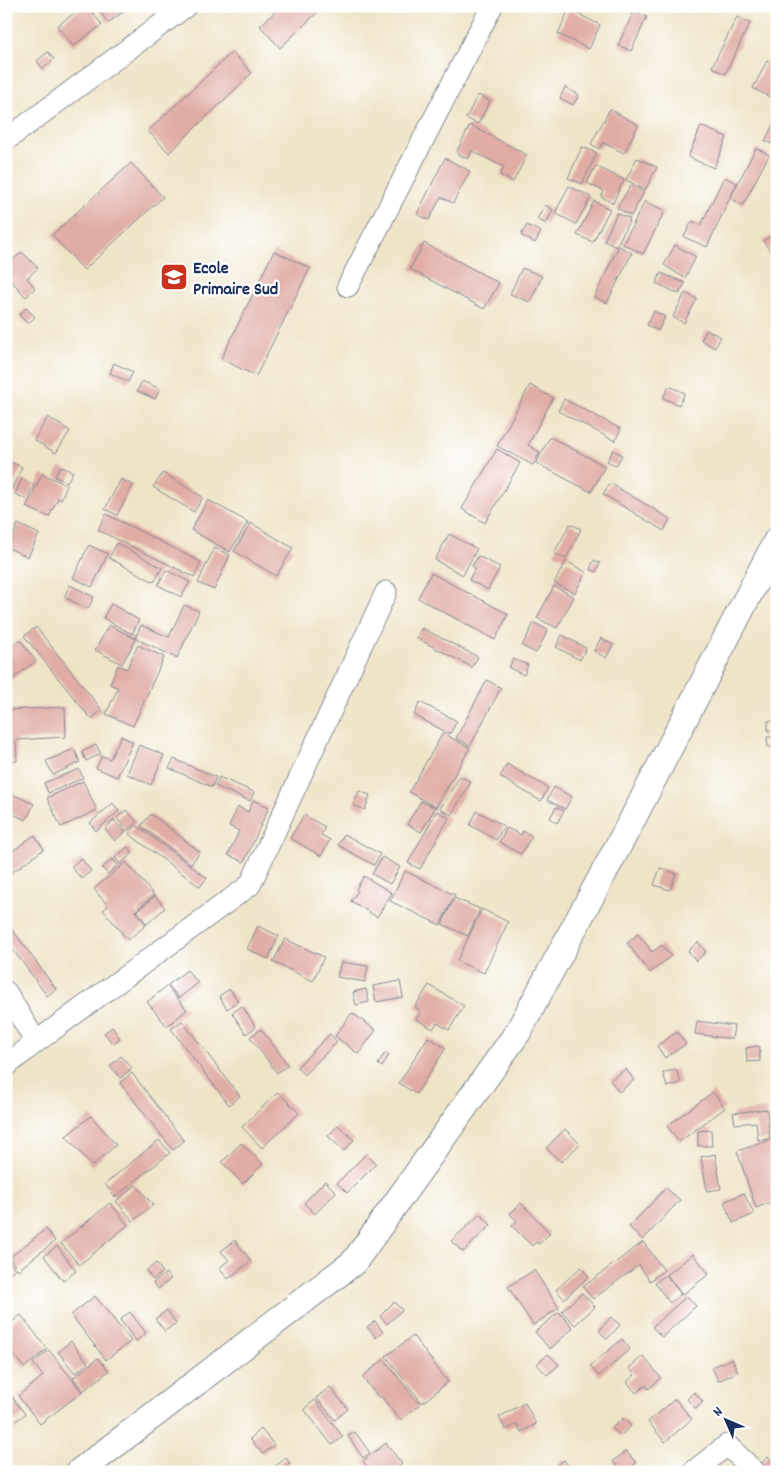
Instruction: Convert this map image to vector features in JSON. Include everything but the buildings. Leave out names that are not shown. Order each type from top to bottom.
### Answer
[{"type":"street","points":[[6,140],[186,6]]},
{"type":"street","points":[[348,286],[492,6]]},
{"type":"street","points":[[79,1472],[354,1262],[518,1032],[630,824],[777,540]]},
{"type":"street","points":[[6,1066],[250,885],[386,592]]},
{"type":"street","points":[[6,992],[36,1042]]},
{"type":"street","points":[[693,1472],[727,1446],[755,1472]]},
{"type":"place","name":"Ecole Primaire Sud","points":[[174,277]]}]
